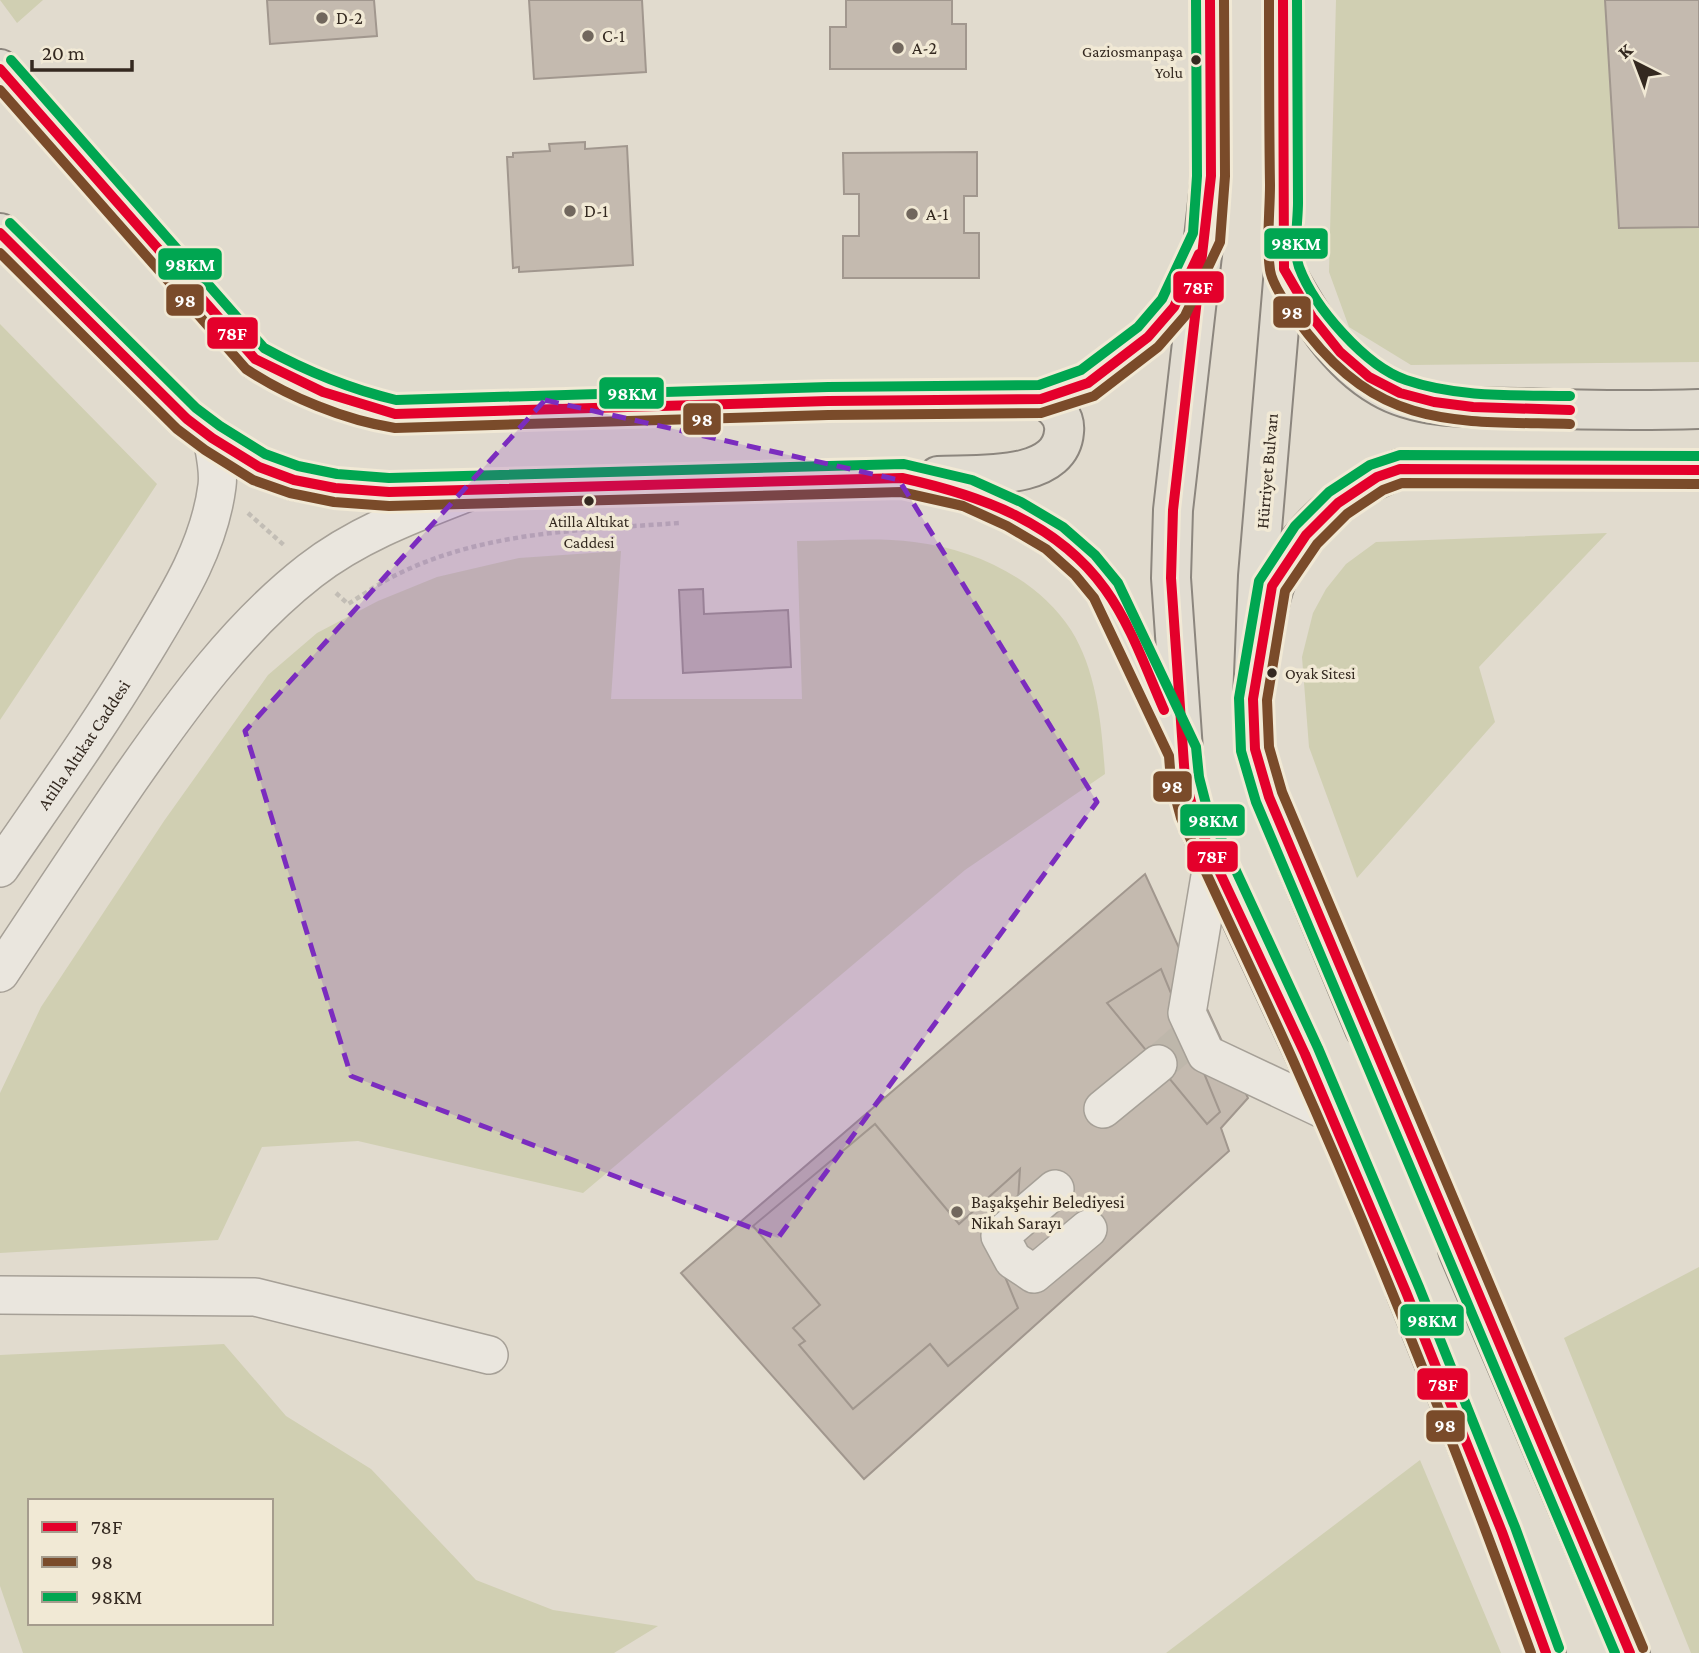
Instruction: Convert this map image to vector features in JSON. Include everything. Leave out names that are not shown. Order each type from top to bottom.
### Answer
[{"type":"main road","points":[[1210,0],[1211,176],[1207,237],[1173,510],[1171,579],[1185,779],[1194,813],[1213,858],[1314,1074]]},
{"type":"main road","name":"Hürriyet Bulvarı","points":[[1283,0],[1284,269],[1258,576],[1253,699],[1255,749],[1269,797],[1365,1029]]},
{"type":"main road","points":[[0,69],[256,359],[295,383],[354,405],[395,414],[828,401],[1041,399],[1088,383],[1147,337],[1174,307],[1207,237]]},
{"type":"main road","points":[[0,233],[177,410],[212,438],[259,467],[307,483],[376,491],[469,491],[902,478],[1025,470],[1042,463],[1061,447],[1064,424],[1059,412],[1041,399]]},
{"type":"main road","points":[[1284,269],[1304,306],[1338,352],[1381,387],[1414,400],[1458,407],[1616,411],[1699,409]]},
{"type":"main road","points":[[1253,699],[1272,586],[1320,519],[1377,477],[1400,469],[1447,467],[1699,470]]},
{"type":"main road","points":[[902,478],[968,493],[1014,513],[1054,538],[1086,565],[1106,590],[1183,752]]},
{"type":"main road","points":[[1458,1250],[1630,1653]]},
{"type":"main road","points":[[1406,1292],[1502,1532],[1546,1653]]},
{"type":"street","name":"Atilla Altıkat Caddesi","points":[[0,868],[112,705],[186,582],[206,534],[217,486],[217,464],[212,438]]},
{"type":"street","points":[[0,973],[150,750],[207,672],[260,615],[311,570],[355,543],[396,521],[469,491]]},
{"type":"street","points":[[1213,858],[1187,1013],[1193,1035],[1206,1054],[1331,1113]]},
{"type":"street","points":[[1103,1110],[1158,1065]]},
{"type":"street","points":[[1055,1189],[1000,1236],[1013,1260],[1034,1274],[1088,1229]]},
{"type":"street","points":[[0,1294],[255,1297],[489,1355]]},
{"type":"highlighted area","points":[[545,400],[899,480],[1097,802],[778,1238],[351,1076],[245,731]]},
{"type":"green space","points":[[0,0],[43,0],[17,23]]},
{"type":"green space","points":[[1336,0],[1699,0],[1699,362],[1411,365],[1349,327],[1329,272]]},
{"type":"green space","points":[[0,324],[157,484],[0,720]]},
{"type":"green space","points":[[1607,533],[1479,667],[1495,722],[1357,878],[1309,747],[1302,657],[1313,613],[1326,589],[1346,564],[1376,542]]},
{"type":"green space","points":[[885,540],[937,546],[981,559],[1022,581],[1041,595],[1071,630],[1087,663],[1097,700],[1105,774],[965,870],[583,1193],[358,1141],[262,1147],[218,1240],[0,1253],[0,1093],[41,1007],[164,821],[268,675],[317,633],[378,601],[437,577],[519,558],[621,551],[611,699],[802,699],[797,541]]},
{"type":"green space","points":[[1699,1267],[1699,1653],[1691,1653],[1564,1338]]},
{"type":"green space","points":[[224,1344],[286,1416],[371,1469],[476,1580],[553,1610],[658,1626],[614,1653],[23,1653],[0,1586],[0,1355]]},
{"type":"green space","points":[[1420,1460],[1501,1653],[1166,1653]]},
{"type":"building","name":"D-2","points":[[267,0],[374,0],[377,36],[270,44]]},
{"type":"building","name":"C-1","points":[[529,0],[642,0],[646,72],[534,79]]},
{"type":"building","name":"A-2","points":[[846,0],[952,0],[952,24],[966,24],[966,69],[830,69],[830,27],[846,27]]},
{"type":"building","points":[[1605,0],[1699,0],[1699,227],[1619,228]]},
{"type":"building","name":"D-1","points":[[585,142],[585,149],[627,146],[633,265],[519,272],[519,267],[513,268],[507,157],[513,157],[513,153],[550,151],[549,144]]},
{"type":"building","name":"A-1","points":[[977,152],[977,196],[964,196],[964,233],[979,233],[979,278],[843,278],[843,236],[859,236],[859,194],[844,194],[843,153]]},
{"type":"building","points":[[703,589],[704,614],[788,610],[791,667],[683,673],[679,590]]},
{"type":"building","name":"Başakşehir Belediyesi Nikah Sarayı","points":[[1145,874],[1248,1098],[1221,1128],[1229,1151],[864,1479],[681,1273]]},
{"type":"building","points":[[1161,969],[1220,1112],[1207,1124],[1107,1003]]},
{"type":"building","name":"Başakşehir Belediyesi Nikah Sarayı","points":[[875,1124],[959,1224],[1020,1169],[1017,1216],[990,1241],[1018,1308],[948,1366],[930,1344],[853,1409],[799,1345],[805,1341],[793,1328],[820,1305],[753,1226]]},
{"type":"tunnel","points":[[1365,1029],[1458,1250]]},
{"type":"tunnel","points":[[1158,1064],[1189,1037]]},
{"type":"tunnel","points":[[1317,1082],[1406,1292]]},
{"type":"transit line","name":"98KM","points":[[11,60],[264,348],[345,385],[396,400],[828,387],[1039,385],[1081,370],[1138,327],[1162,299],[1193,233],[1197,176],[1196,0]]},
{"type":"transit line","name":"78F","points":[[1210,0],[1211,176],[1173,510],[1171,578],[1185,779],[1194,813],[1213,858],[1305,1054],[1406,1292],[1502,1532],[1546,1653]]},
{"type":"transit line","name":"98","points":[[0,90],[246,369],[299,398],[356,419],[395,428],[828,415],[1041,413],[1094,396],[1158,347],[1185,316],[1220,242],[1225,176],[1224,0]]},
{"type":"transit line","name":"98","points":[[1269,0],[1269,260],[1275,285],[1298,321],[1336,365],[1365,388],[1395,404],[1425,414],[1457,420],[1570,424]]},
{"type":"transit line","name":"78F","points":[[1283,0],[1284,269],[1312,317],[1340,352],[1369,377],[1400,393],[1434,402],[1473,407],[1570,410]]},
{"type":"transit line","name":"98KM","points":[[1297,0],[1296,252],[1299,267],[1316,300],[1358,349],[1390,373],[1406,380],[1467,393],[1570,396]]},
{"type":"transit line","name":"78F","points":[[0,69],[255,359],[323,392],[395,414],[828,401],[1041,399],[1088,383],[1148,337],[1174,307],[1199,254]]},
{"type":"transit line","name":"98KM","points":[[10,223],[196,408],[265,454],[298,466],[337,474],[389,478],[904,464],[972,480],[1021,502],[1063,527],[1095,555],[1118,583],[1196,747],[1199,777],[1207,808],[1318,1048],[1419,1287],[1515,1527],[1559,1648]]},
{"type":"transit line","name":"78F","points":[[0,233],[187,419],[259,467],[294,480],[335,488],[389,492],[902,478],[987,503],[1040,529],[1086,566],[1123,617],[1164,710]]},
{"type":"transit line","name":"98","points":[[0,253],[177,429],[253,480],[290,493],[334,502],[389,506],[901,492],[963,506],[1007,526],[1046,549],[1075,575],[1094,598],[1169,756],[1171,781],[1181,818],[1292,1058],[1356,1205],[1446,1428],[1531,1653]]},
{"type":"transit line","name":"98KM","points":[[1615,1653],[1256,802],[1241,751],[1239,698],[1259,581],[1295,526],[1329,492],[1370,465],[1400,455],[1699,456]]},
{"type":"transit line","name":"78F","points":[[1630,1653],[1269,797],[1255,749],[1253,699],[1272,586],[1306,535],[1338,503],[1377,477],[1400,469],[1699,470]]},
{"type":"transit line","name":"98","points":[[1643,1648],[1282,792],[1269,747],[1267,700],[1285,591],[1317,544],[1347,514],[1383,490],[1402,483],[1699,484]]},
{"type":"place","name":"D-2","points":[[322,18]]},
{"type":"place","name":"C-1","points":[[588,36]]},
{"type":"place","name":"A-2","points":[[898,48]]},
{"type":"place","name":"Gaziosmanpaşa Yolu","points":[[1196,60]]},
{"type":"place","name":"D-1","points":[[570,211]]},
{"type":"place","name":"A-1","points":[[912,214]]},
{"type":"place","name":"Atilla Altıkat Caddesi","points":[[589,501]]},
{"type":"place","name":"Oyak Sitesi","points":[[1272,673]]},
{"type":"place","name":"Başakşehir Belediyesi Nikah Sarayı","points":[[957,1212]]}]
